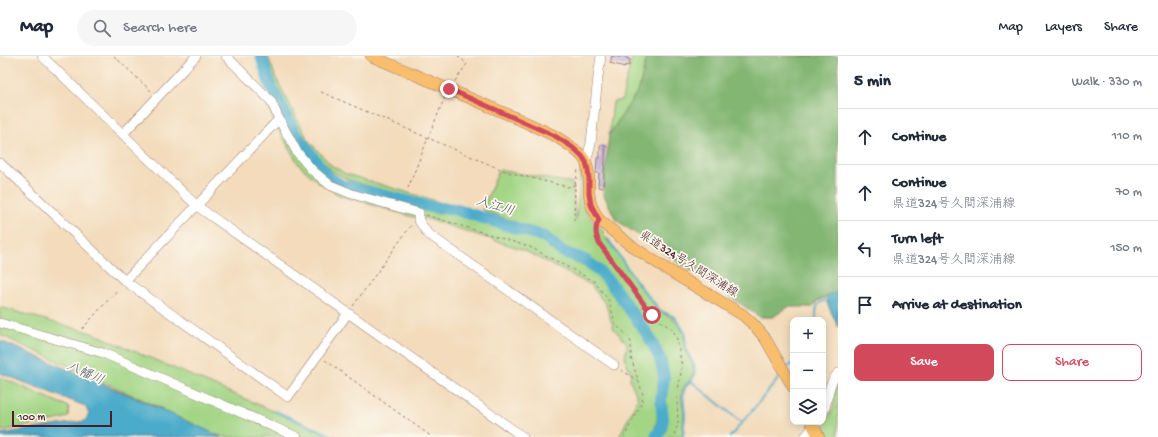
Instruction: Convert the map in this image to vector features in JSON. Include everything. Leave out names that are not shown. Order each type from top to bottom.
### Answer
[{"type":"main road","points":[[371,56],[555,136],[572,147],[582,156],[582,166]]},
{"type":"main road","name":"県道324号久間深浦線","points":[[582,166],[588,170],[591,205],[599,220],[630,245],[668,270],[743,315],[754,324],[765,338],[790,382]]},
{"type":"main road","points":[[815,425],[819,437]]},
{"type":"street","points":[[42,56],[198,206],[524,437]]},
{"type":"street","points":[[123,134],[196,56]]},
{"type":"street","points":[[226,56],[270,100],[297,152],[312,170],[330,185],[352,194],[419,213],[418,219],[427,233],[614,365]]},
{"type":"street","points":[[582,166],[591,144],[601,56]]},
{"type":"street","points":[[125,281],[198,206],[279,119]]},
{"type":"street","points":[[0,163],[125,281],[288,397],[348,313]]},
{"type":"street","points":[[0,323],[103,353],[298,437]]},
{"type":"street","points":[[826,407],[832,378],[838,372]]},
{"type":"street","points":[[805,437],[813,425]]},
{"type":"path","points":[[114,56],[157,97]]},
{"type":"path","points":[[408,188],[449,89],[467,64],[458,56]]},
{"type":"path","points":[[321,92],[507,172],[568,187],[575,185]]},
{"type":"path","points":[[574,221],[575,185],[582,166]]},
{"type":"path","points":[[419,213],[530,247],[594,281],[609,301],[616,325],[628,336],[631,342],[631,358],[643,395],[642,402],[624,437]]},
{"type":"path","points":[[599,220],[596,226],[596,236],[599,243],[652,315],[673,330],[677,339],[682,367],[677,396],[678,425],[673,437]]},
{"type":"path","points":[[348,313],[412,224]]},
{"type":"path","points":[[82,328],[125,281]]},
{"type":"path","points":[[318,355],[432,437]]},
{"type":"path","points":[[614,365],[638,380]]},
{"type":"green space","points":[[264,56],[268,56],[276,78],[308,140],[331,165],[346,174],[439,202],[430,204],[349,180],[332,171],[306,143],[274,84]]},
{"type":"green space","points":[[633,56],[647,56],[639,89],[609,135],[613,102],[622,100]]},
{"type":"green space","points":[[647,56],[838,56],[838,292],[817,301],[813,307],[788,307],[773,317],[760,317],[616,220],[603,193],[609,135],[639,89]]},
{"type":"green space","points":[[268,102],[299,147],[325,177],[341,186],[438,214],[456,212],[522,231],[549,243],[557,254],[583,266],[600,278],[616,297],[648,342],[659,373],[657,419],[654,432],[649,437],[619,437],[638,399],[630,379],[631,373],[625,359],[627,343],[614,329],[606,305],[591,285],[521,249],[425,218],[413,217],[339,195],[318,182],[299,165],[274,122]]},
{"type":"green space","points":[[581,169],[584,179],[584,201],[588,215],[603,231],[605,237],[659,311],[674,319],[684,333],[684,348],[692,364],[694,373],[685,385],[681,394],[684,414],[682,437],[660,437],[665,422],[666,373],[658,342],[598,263],[573,253],[551,237],[527,226],[482,210],[499,170],[572,183],[576,221]]},
{"type":"green space","points":[[0,307],[95,334],[333,437],[207,437],[0,351],[0,341],[163,409],[0,335]]},
{"type":"green space","points":[[0,377],[69,407],[68,417],[0,431]]},
{"type":"green space","points":[[838,382],[838,437],[826,437],[822,431],[833,408],[836,385]]},
{"type":"water","points":[[838,292],[838,327],[827,303],[827,296]]},
{"type":"water","points":[[0,341],[136,398],[222,437],[0,437],[0,434],[85,421],[89,414],[85,406],[0,373]]},
{"type":"building","points":[[612,56],[626,56],[626,58],[630,60],[629,66],[625,65],[625,67],[610,63]]},
{"type":"building","points":[[600,145],[606,146],[603,188],[598,187],[599,173],[596,173],[597,158],[600,158]]},
{"type":"waterway","name":"入江川","points":[[261,56],[270,85],[294,132],[327,176],[341,185],[431,207],[454,209],[545,237],[561,251],[585,260],[598,270],[612,285],[648,335],[661,361],[664,377],[661,401],[663,419],[661,429],[656,437]]},
{"type":"waterway","points":[[608,239],[638,284],[661,311],[675,317],[685,333],[686,348],[694,365],[695,374],[686,386],[683,394],[685,415],[683,437]]},
{"type":"waterway","points":[[816,317],[817,306],[821,302],[829,299]]},
{"type":"waterway","points":[[730,437],[780,377]]},
{"type":"waterway","points":[[691,381],[742,423]]},
{"type":"waterway","points":[[275,411],[336,437]]},
{"type":"route","points":[[449,89],[555,136],[572,147],[582,156],[586,162],[588,170],[591,205],[599,220],[596,226],[596,236],[599,243],[652,315]]},
{"type":"water label","name":"八幡川","points":[[85,374]]}]
